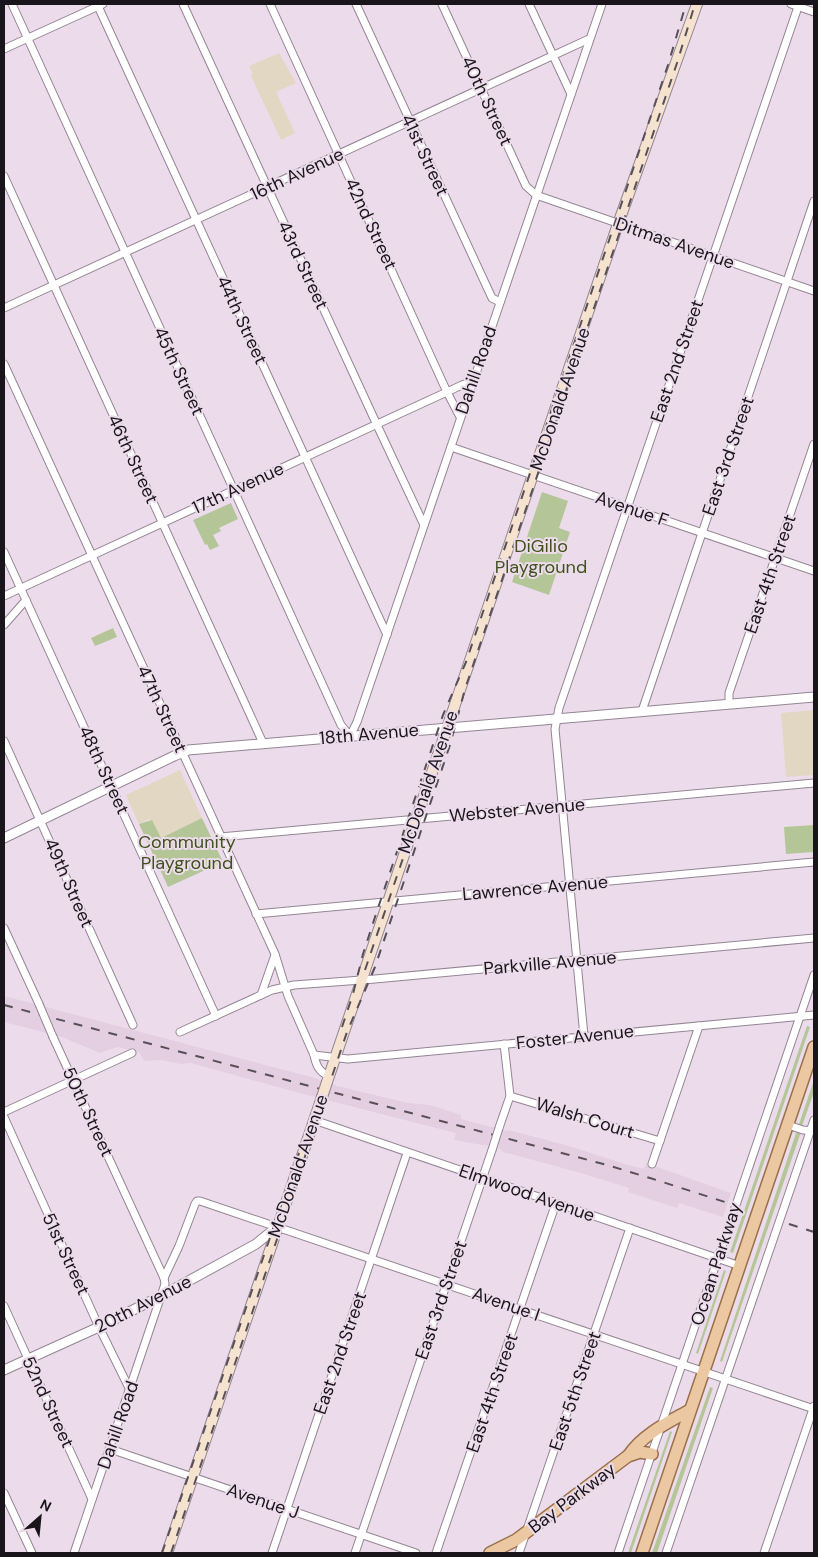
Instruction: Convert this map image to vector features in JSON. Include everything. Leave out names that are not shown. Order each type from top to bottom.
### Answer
[{"type":"main road","name":"McDonald Avenue","points":[[167,1553],[618,224],[694,7]]},
{"type":"main road","name":"Ocean Parkway","points":[[642,1553],[814,1047]]},
{"type":"main road","name":"Bay Parkway","points":[[490,1553],[516,1540],[628,1456],[635,1447],[662,1426],[690,1410]]},
{"type":"main road","name":"Bay Parkway","points":[[628,1456],[640,1452],[652,1454]]},
{"type":"street","name":"45th Street","points":[[12,4],[341,724],[350,736]]},
{"type":"street","name":"43rd Street","points":[[183,4],[376,425],[424,525]]},
{"type":"street","name":"42nd Street","points":[[270,4],[460,417]]},
{"type":"street","name":"41st Street","points":[[356,4],[492,298],[500,302]]},
{"type":"street","name":"40th Street","points":[[442,4],[526,186],[536,195]]},
{"type":"street","points":[[529,4],[571,94]]},
{"type":"street","name":"Dahill Road","points":[[350,736],[357,722],[387,635],[602,4]]},
{"type":"street","points":[[796,4],[814,12]]},
{"type":"street","name":"East 2nd Street","points":[[584,1036],[555,729],[559,708],[713,257],[796,4]]},
{"type":"street","points":[[4,49],[100,5]]},
{"type":"street","name":"44th Street","points":[[100,5],[196,220],[387,635]]},
{"type":"street","name":"16th Avenue","points":[[4,308],[589,39]]},
{"type":"street","name":"46th Street","points":[[4,176],[263,743]]},
{"type":"street","name":"Ditmas Avenue","points":[[536,195],[814,291]]},
{"type":"street","name":"East 3rd Street","points":[[642,711],[814,201]]},
{"type":"street","name":"47th Street","points":[[4,364],[275,954],[285,987],[316,1063],[328,1079]]},
{"type":"street","name":"17th Avenue","points":[[4,596],[473,381]]},
{"type":"street","name":"East 4th Street","points":[[729,704],[730,693],[814,444]]},
{"type":"street","name":"Avenue F","points":[[450,447],[814,571]]},
{"type":"street","name":"48th Street","points":[[4,552],[216,1016]]},
{"type":"street","points":[[4,625],[26,600]]},
{"type":"street","name":"18th Avenue","points":[[4,838],[111,786],[182,753],[193,750],[814,697]]},
{"type":"street","name":"49th Street","points":[[4,741],[133,1025]]},
{"type":"street","name":"Webster Avenue","points":[[220,837],[416,818],[814,784]]},
{"type":"street","name":"Lawrence Avenue","points":[[256,914],[814,862]]},
{"type":"street","name":"50th Street","points":[[4,928],[164,1278]]},
{"type":"street","name":"Parkville Avenue","points":[[180,1032],[272,990],[299,984],[814,938]]},
{"type":"street","points":[[261,995],[275,954]]},
{"type":"street","name":"Ocean Parkway","points":[[618,1553],[814,976]]},
{"type":"street","name":"Foster Avenue","points":[[335,1057],[348,1059],[814,1015]]},
{"type":"street","points":[[652,1164],[699,1026]]},
{"type":"street","name":"East 3rd Street","points":[[354,1553],[510,1096],[504,1044]]},
{"type":"street","points":[[4,1112],[132,1053]]},
{"type":"street","points":[[314,1055],[335,1057]]},
{"type":"street","name":"Walsh Court","points":[[510,1096],[660,1141]]},
{"type":"street","name":"51st Street","points":[[4,1117],[99,1327],[130,1390]]},
{"type":"street","name":"Elmwood Avenue","points":[[314,1120],[740,1266]]},
{"type":"street","points":[[666,1553],[812,1131],[814,1120]]},
{"type":"street","points":[[788,1125],[812,1131]]},
{"type":"street","name":"East 2nd Street","points":[[272,1553],[407,1153]]},
{"type":"street","name":"Avenue I","points":[[164,1278],[179,1246],[194,1204],[200,1201],[814,1408]]},
{"type":"street","name":"East 4th Street","points":[[436,1553],[556,1204]]},
{"type":"street","name":"20th Avenue","points":[[4,1370],[99,1327],[161,1296],[256,1244],[277,1227]]},
{"type":"street","name":"East 5th Street","points":[[519,1553],[630,1228]]},
{"type":"street","points":[[161,1296],[165,1284],[164,1278]]},
{"type":"street","name":"Dahill Road","points":[[74,1553],[161,1296]]},
{"type":"street","name":"52nd Street","points":[[4,1306],[92,1499]]},
{"type":"street","points":[[764,1553],[814,1408]]},
{"type":"street","name":"Avenue J","points":[[110,1449],[416,1553]]},
{"type":"street","points":[[4,1493],[32,1553]]},
{"type":"shaded area","points":[[279,53],[296,83],[276,92],[295,133],[281,140],[251,76],[253,74],[249,66]]},
{"type":"shaded area","points":[[814,710],[814,775],[786,777],[781,713]]},
{"type":"shaded area","points":[[180,770],[202,818],[160,838],[150,819],[139,824],[126,795]]},
{"type":"shaded area","points":[[4,996],[315,1078],[337,1086],[408,1103],[430,1105],[461,1115],[461,1119],[569,1146],[628,1165],[644,1169],[646,1163],[731,1193],[723,1217],[679,1203],[677,1208],[628,1192],[629,1188],[581,1173],[503,1152],[500,1149],[486,1145],[454,1140],[456,1133],[191,1063],[181,1064],[161,1060],[144,1061],[139,1052],[117,1047],[100,1053],[62,1037],[4,1022]]},
{"type":"green space","name":"DiGilio Playground","points":[[542,492],[568,501],[559,528],[570,532],[549,595],[512,582]]},
{"type":"green space","points":[[231,503],[238,519],[219,528],[221,531],[213,535],[219,546],[210,550],[207,544],[205,545],[193,520]]},
{"type":"green space","points":[[113,628],[117,637],[95,646],[91,638]]},
{"type":"green space","name":"Community Playground","points":[[202,818],[223,862],[168,887],[139,824],[152,820],[161,838]]},
{"type":"green space","points":[[814,825],[814,852],[786,854],[784,827]]},
{"type":"green space","points":[[807,1026],[810,1027],[733,1253],[730,1252]]},
{"type":"green space","points":[[814,1080],[814,1092],[802,1126],[799,1124]]},
{"type":"green space","points":[[801,1132],[722,1362],[720,1361],[796,1133]]},
{"type":"green space","points":[[724,1270],[726,1271],[698,1354],[696,1353]]},
{"type":"green space","points":[[710,1387],[713,1388],[657,1553],[652,1553]]},
{"type":"green space","points":[[670,1431],[672,1432],[631,1553],[628,1553]]},
{"type":"railway","points":[[342,1027],[376,914],[443,715],[466,662],[668,65],[686,4]]},
{"type":"railway","points":[[171,1553],[347,1032],[375,967],[450,745],[465,689],[677,63],[695,4]]},
{"type":"railway","points":[[365,970],[451,717]]},
{"type":"railway","points":[[4,1005],[607,1165],[728,1203]]},
{"type":"railway","points":[[162,1553],[300,1150]]},
{"type":"railway","points":[[789,1224],[814,1232]]}]
